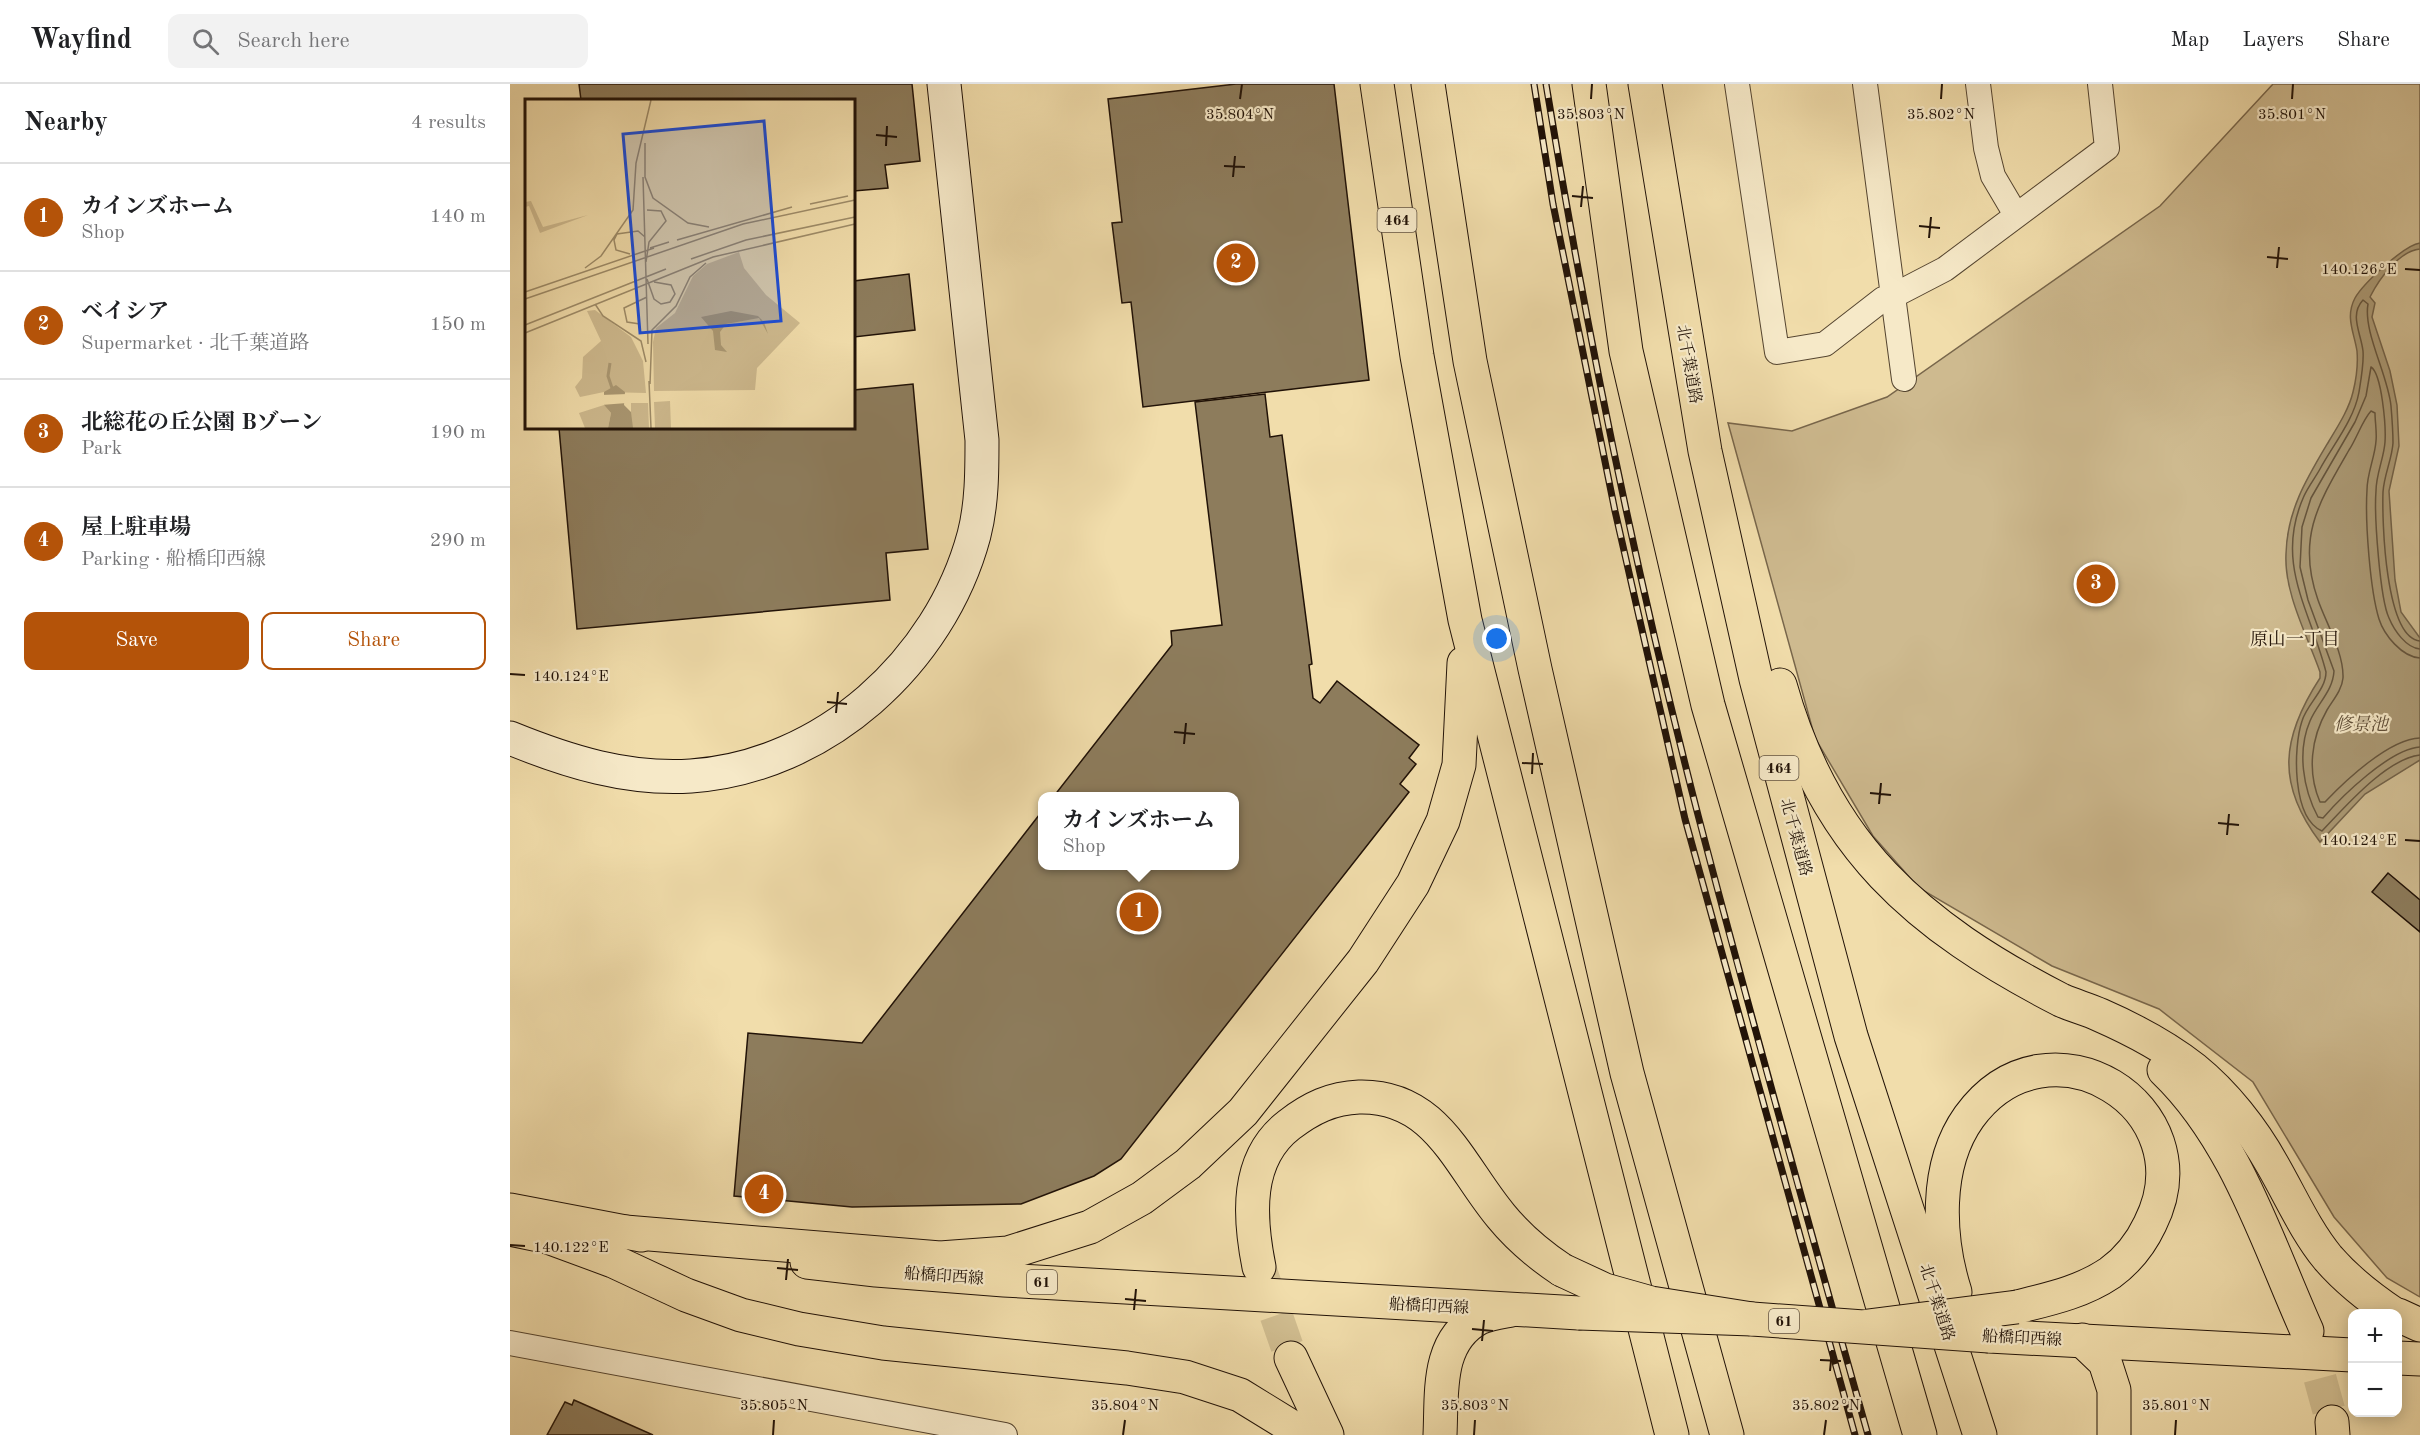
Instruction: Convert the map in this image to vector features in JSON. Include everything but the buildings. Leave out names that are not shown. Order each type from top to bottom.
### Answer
[{"type":"main road","name":"464","points":[[1377,84],[1418,356],[1465,620],[1672,1435]]},
{"type":"main road","points":[[1428,84],[1470,361],[1534,669],[1627,1073],[1727,1435]]},
{"type":"main road","points":[[1589,84],[1626,351],[1708,705],[1920,1435]]},
{"type":"main road","name":"北千葉道路","points":[[1645,84],[1705,451],[1756,680],[1851,1036],[1980,1435]]},
{"type":"main road","points":[[1688,353],[1790,722],[1824,795],[1851,837],[1878,871],[1928,916],[1964,945],[2004,970],[2066,1002],[2116,1032],[2154,1061],[2185,1090],[2214,1130],[2248,1197],[2307,1331]]},
{"type":"main road","points":[[614,1231],[940,1258],[1008,1253],[1090,1227],[1142,1198],[1188,1164],[1243,1112],[1363,961],[1413,884],[1443,821],[1459,765],[1465,620]]},
{"type":"main road","points":[[2066,1002],[2100,1015],[2148,1039],[2195,1070],[2252,1132],[2328,1257],[2353,1284],[2389,1309]]},
{"type":"main road","points":[[1868,1326],[2017,1307],[2066,1295],[2110,1273],[2140,1244],[2157,1210],[2162,1176],[2160,1148],[2146,1119],[2120,1090],[2081,1071],[2039,1070],[2011,1081],[1983,1097],[1958,1132],[1946,1172],[1943,1206],[1945,1259],[1998,1435]]},
{"type":"main road","points":[[1581,1080],[1592,1161],[1659,1435]]},
{"type":"main road","points":[[1259,1267],[1252,1232],[1251,1204],[1258,1168],[1277,1135],[1310,1109],[1344,1098],[1378,1096],[1404,1104],[1443,1135],[1500,1215],[1530,1248],[1562,1270],[1605,1290],[1651,1303],[1752,1319]]},
{"type":"main road","name":"船橋印西線","points":[[510,1210],[614,1231],[750,1254],[876,1270],[1511,1310],[1752,1319],[1989,1336],[2348,1355]]},
{"type":"main road","points":[[510,1229],[548,1237],[602,1257],[686,1295],[741,1315],[799,1329],[883,1343],[1127,1368],[1185,1377],[1240,1395],[1305,1435]]},
{"type":"main road","points":[[1440,1435],[1444,1364],[1459,1333],[1480,1318],[1511,1310]]},
{"type":"main road","points":[[2402,1317],[2420,1325]]},
{"type":"main road","points":[[2082,1340],[2105,1362],[2114,1390],[2114,1435]]},
{"type":"main road","points":[[1291,1358],[1327,1435]]},
{"type":"main road","points":[[2402,1358],[2420,1359]]},
{"type":"street","points":[[510,738],[559,758],[601,769],[644,775],[691,776],[735,769],[779,755],[821,736],[865,704],[901,668],[933,628],[952,591],[974,534],[982,477],[982,440],[944,84]]},
{"type":"street","points":[[1737,84],[1777,352],[1826,344],[1883,298],[1893,296],[1945,269],[2108,148],[2100,84]]},
{"type":"street","points":[[1865,84],[1904,379]]},
{"type":"street","points":[[1978,84],[1986,148],[1993,176],[2016,215]]},
{"type":"street","points":[[510,1343],[1005,1435]]},
{"type":"shaded area","points":[[2273,84],[2420,84],[2420,1297],[2387,1278],[2334,1217],[2253,1082],[2159,1009],[2052,966],[1919,888],[1873,836],[1815,738],[1728,423],[1792,431],[1887,397],[2160,206]]},
{"type":"water","name":"修景池","points":[[2420,243],[2420,249],[2405,255],[2390,267],[2370,297],[2375,303],[2372,317],[2390,371],[2397,405],[2399,446],[2389,491],[2395,580],[2401,612],[2420,638],[2420,760],[2365,794],[2320,842],[2306,821],[2290,780],[2291,741],[2297,721],[2320,678],[2320,672],[2292,599],[2286,569],[2287,538],[2300,495],[2343,417],[2353,392],[2357,372],[2357,351],[2350,318],[2355,298],[2384,266],[2404,250]]},
{"type":"tunnel","points":[[1260,1269],[1291,1358]]},
{"type":"tunnel","points":[[2307,1331],[2332,1422]]},
{"type":"railway","points":[[1534,84],[1553,204],[1615,511],[1685,819],[1855,1435]]},
{"type":"railway","points":[[1546,84],[1595,359],[1633,542],[1675,724],[1760,1048],[1868,1435]]},
{"type":"place","name":"ベイシア","points":[[1236,263]]},
{"type":"place","name":"北総花の丘公園 Bゾーン","points":[[2096,584]]},
{"type":"place","name":"カインズホーム","points":[[1139,912]]},
{"type":"place","name":"屋上駐車場","points":[[764,1194]]},
{"type":"district","name":"原山一丁目","points":[[2295,639]]}]
